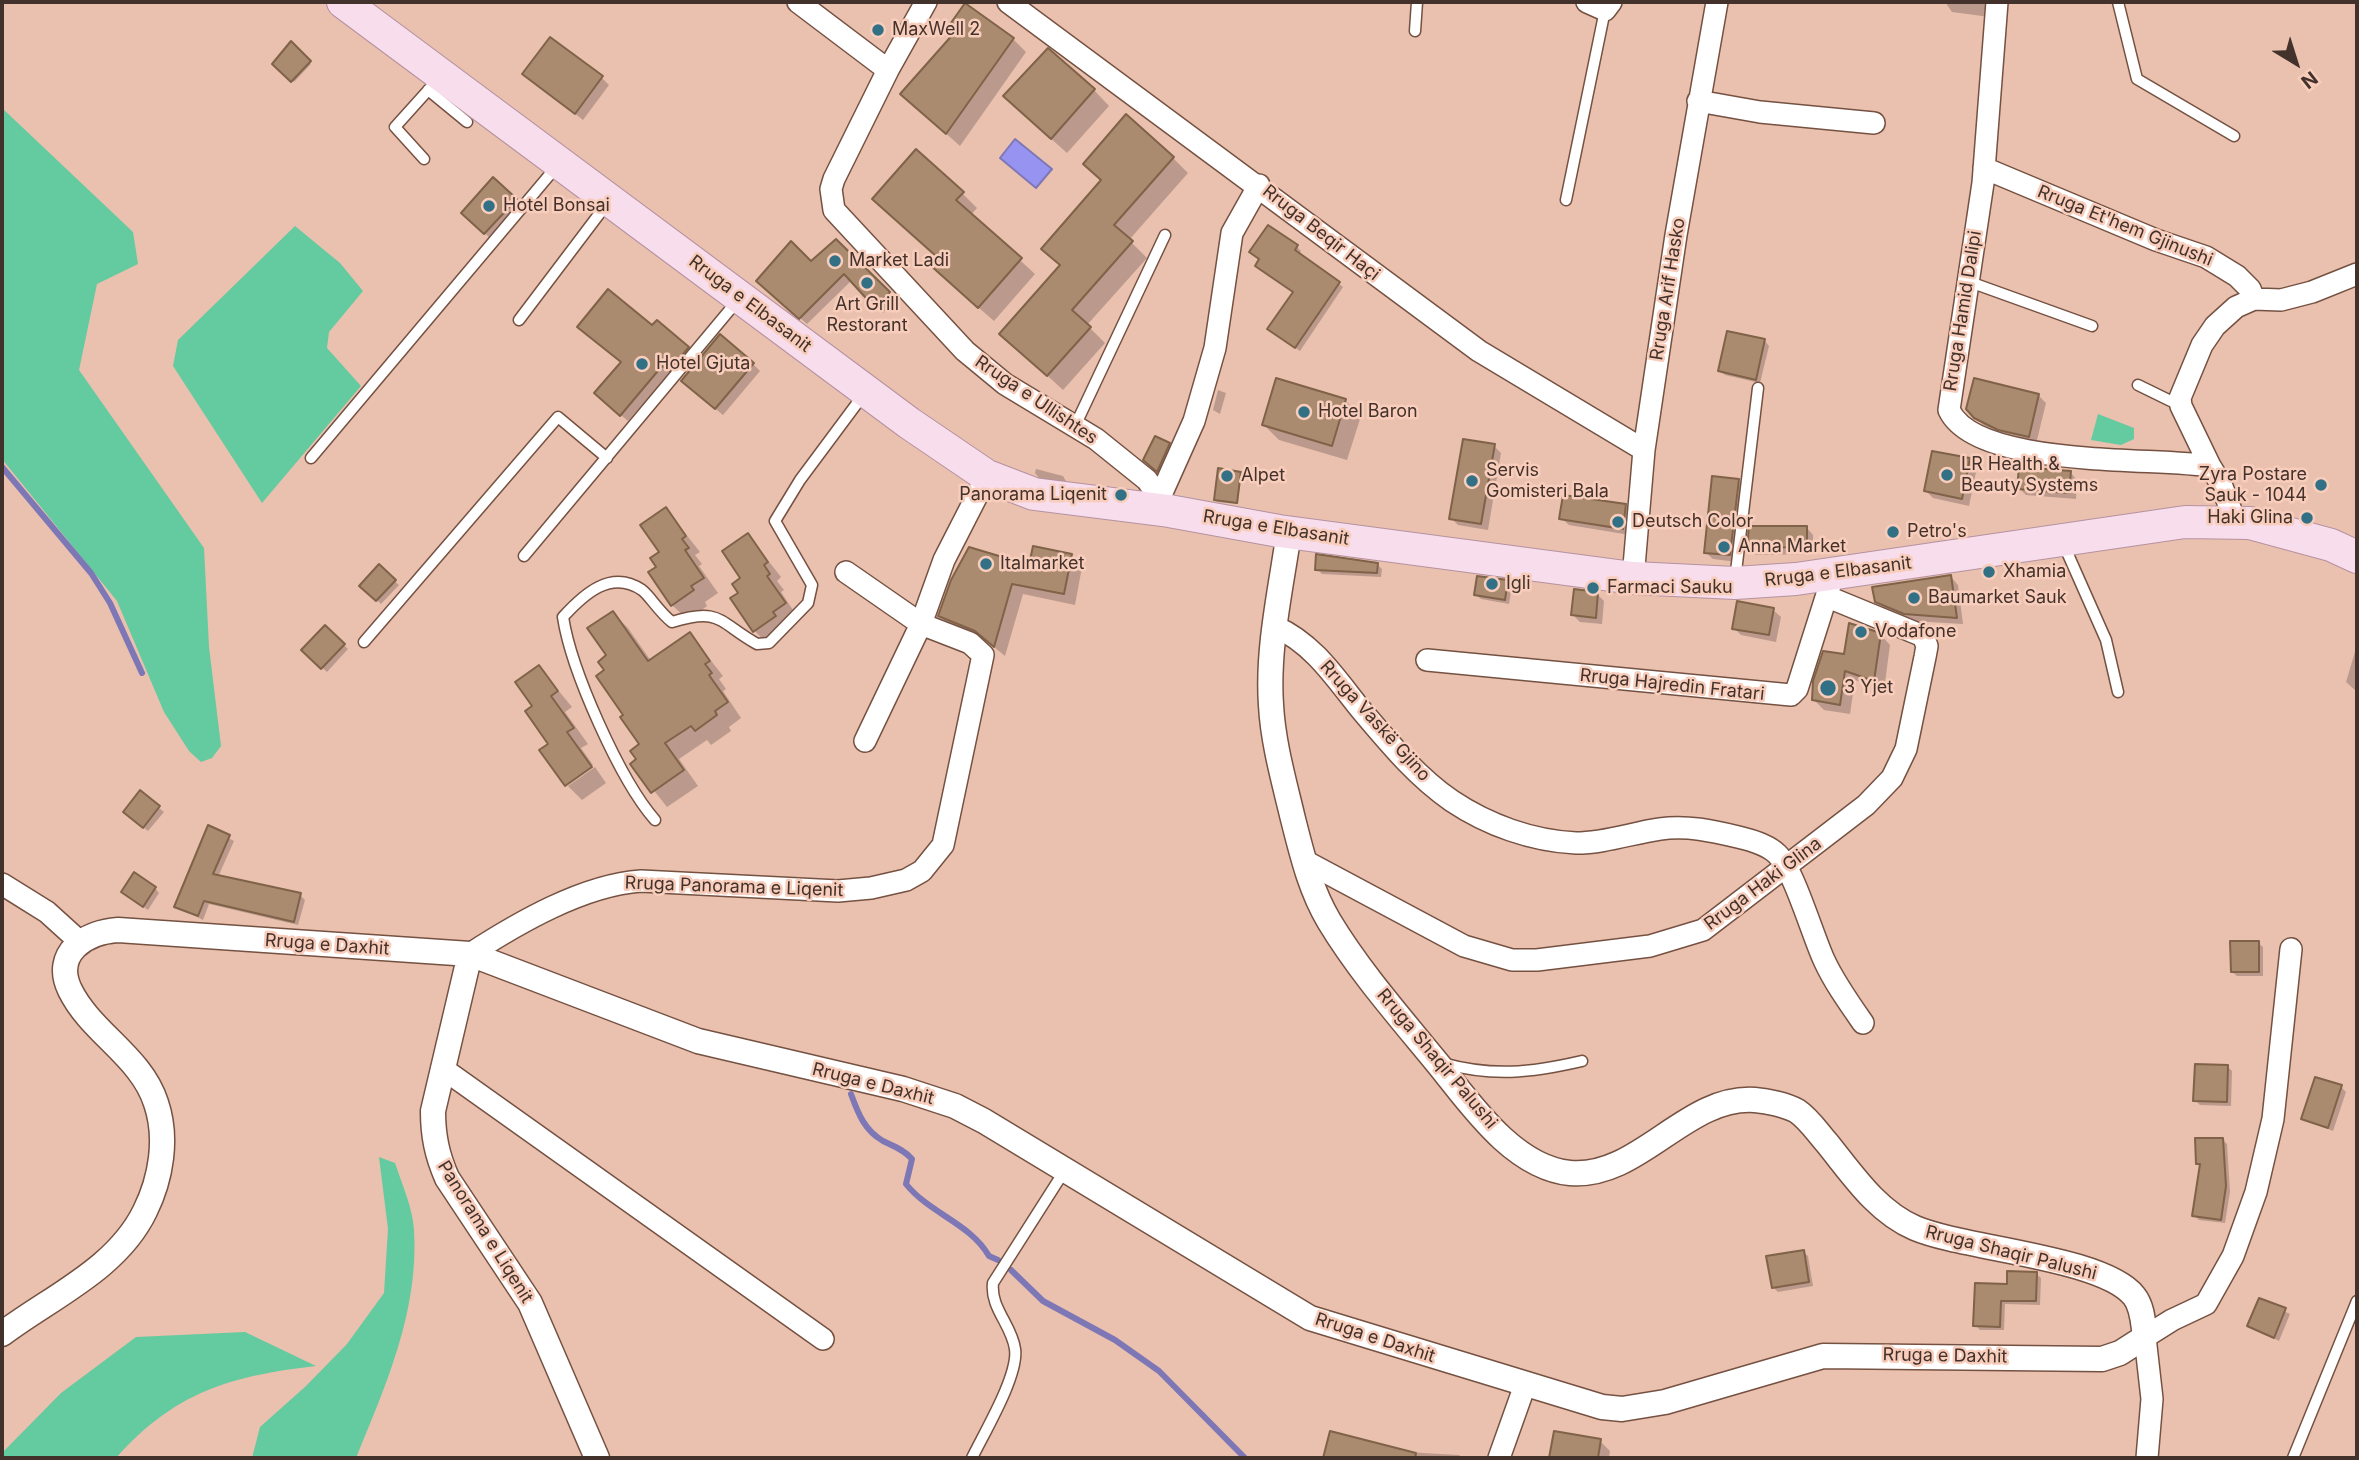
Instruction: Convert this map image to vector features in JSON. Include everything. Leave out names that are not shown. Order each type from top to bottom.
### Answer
[{"type":"main road","name":"Rruga e Elbasanit","points":[[343,2],[435,83],[560,162],[867,391],[987,476],[1034,494],[1165,504],[1289,532],[1633,578],[1735,583],[1830,586],[2062,540],[2185,522],[2235,521],[2331,545],[2357,557]]},
{"type":"street","points":[[798,2],[888,70]]},
{"type":"street","name":"Rruga e Ullishtes","points":[[926,2],[888,70],[834,179],[831,189],[834,210],[965,351],[1005,384],[1075,426],[1147,480],[1165,504]]},
{"type":"street","name":"Rruga Beqir Haçi","points":[[1008,2],[1259,185],[1479,351],[1644,450]]},
{"type":"street","name":"Rruga Arif Hasko","points":[[1633,578],[1644,450],[1698,101],[1717,2]]},
{"type":"street","name":"Rruga Hamid Dalipi","points":[[1997,2],[1984,168],[1949,410],[1962,429],[1996,443],[2069,457],[2210,466]]},
{"type":"street","points":[[1996,24],[2011,2]]},
{"type":"street","points":[[1698,101],[1760,112],[1874,123]]},
{"type":"street","name":"Rruga Et'hem Gjinushi","points":[[1984,168],[2157,240],[2206,257],[2237,276],[2250,289],[2254,299]]},
{"type":"street","points":[[1165,504],[1194,421],[1215,348],[1231,233],[1259,185]]},
{"type":"street","points":[[2235,521],[2221,484],[2181,406],[2182,390],[2202,345],[2225,316],[2254,299],[2281,300],[2357,274]]},
{"type":"street","points":[[865,741],[921,624],[943,560],[987,476]]},
{"type":"street","name":"Rruga Shaqir Palushi","points":[[1289,532],[1270,677],[1271,709],[1279,758],[1303,860],[1328,919],[1477,1112],[1516,1149],[1553,1170],[1568,1173],[1600,1170],[1727,1103],[1754,1100],[1797,1111],[1873,1199],[1891,1215],[1913,1227],[1937,1235],[2045,1259],[2112,1280],[2128,1290],[2140,1304],[2145,1337]]},
{"type":"street","name":"Rruga Panorama e Liqenit","points":[[470,954],[517,924],[617,883],[641,881],[838,891],[890,885],[922,871],[943,845],[983,655],[970,643],[921,624],[846,572]]},
{"type":"street","name":"Rruga Hajredin Fratari","points":[[1427,660],[1791,695],[1797,689],[1830,586]]},
{"type":"street","name":"Rruga Haki Glina","points":[[1303,860],[1464,946],[1512,960],[1537,960],[1650,946],[1703,930],[1866,805],[1892,778],[1906,749],[1927,646],[1923,636],[1830,586]]},
{"type":"street","name":"Rruga Vaskë Gjino","points":[[1276,627],[1307,647],[1329,668],[1363,712],[1426,781],[1453,802],[1499,827],[1577,843],[1617,839],[1661,829],[1701,829],[1764,846],[1776,852],[1788,867],[1826,964],[1863,1023]]},
{"type":"street","points":[[2,884],[47,912],[79,942],[65,964],[70,990],[147,1083],[161,1120],[161,1158],[146,1209],[120,1248],[102,1265],[2,1334]]},
{"type":"street","name":"Rruga e Daxhit","points":[[79,942],[89,934],[118,930],[470,954],[718,1047],[930,1097],[984,1121],[1310,1318],[1602,1407],[1622,1409],[1665,1402],[1801,1360],[1823,1356],[2102,1359],[2120,1353],[2145,1337]]},
{"type":"street","points":[[2147,1458],[2152,1399],[2145,1337],[2172,1320],[2206,1304],[2233,1256],[2256,1192],[2273,1119],[2291,949]]},
{"type":"street","name":"Panorama e Liqenit","points":[[470,954],[433,1111],[433,1135],[438,1157],[447,1178],[530,1303],[597,1458]]},
{"type":"street","points":[[442,1068],[823,1339]]},
{"type":"street","points":[[1499,1458],[1525,1385]]},
{"type":"lane","points":[[1415,30],[1417,2]]},
{"type":"lane","points":[[2118,2],[2137,79],[2234,136]]},
{"type":"lane","points":[[1566,200],[1601,4]]},
{"type":"lane","points":[[424,159],[395,127],[435,83],[467,122]]},
{"type":"lane","points":[[311,458],[560,162]]},
{"type":"lane","points":[[519,320],[610,199]]},
{"type":"lane","points":[[1075,426],[1165,235]]},
{"type":"lane","points":[[1966,281],[2092,326]]},
{"type":"lane","points":[[524,556],[740,296]]},
{"type":"lane","points":[[2138,385],[2181,406]]},
{"type":"lane","points":[[1735,583],[1758,388]]},
{"type":"lane","points":[[655,820],[638,800],[614,755],[566,639],[563,617],[578,601],[603,584],[621,581],[644,592],[656,611],[671,622],[692,616],[715,615],[757,644],[769,643],[808,603],[812,585],[775,521],[800,480],[867,391]]},
{"type":"lane","points":[[364,642],[558,417],[607,458]]},
{"type":"lane","points":[[2062,540],[2106,639],[2119,692]]},
{"type":"lane","points":[[1436,1061],[1493,1074],[1546,1070],[1582,1061]]},
{"type":"lane","points":[[972,1458],[1015,1359],[1012,1337],[994,1300],[993,1283],[1065,1170]]},
{"type":"lane","points":[[2293,1458],[2357,1301]]},
{"type":"green space","points":[[2,108],[133,232],[138,264],[97,284],[79,370],[204,548],[209,647],[221,746],[212,758],[201,762],[189,751],[164,712],[117,601],[2,459]]},
{"type":"green space","points":[[295,226],[340,263],[363,291],[329,332],[327,348],[361,386],[262,503],[173,366],[178,340]]},
{"type":"green space","points":[[2098,414],[2134,428],[2134,439],[2121,445],[2091,440]]},
{"type":"green space","points":[[379,1157],[395,1163],[404,1188],[413,1222],[414,1260],[406,1318],[398,1347],[356,1458],[252,1458],[260,1427],[347,1344],[384,1293],[388,1229]]},
{"type":"green space","points":[[245,1332],[316,1366],[257,1375],[206,1391],[160,1417],[116,1458],[2,1458],[2,1453],[61,1393],[136,1337]]},
{"type":"shaded area","points":[[1015,139],[1052,169],[1036,188],[1000,158]]},
{"type":"building","points":[[965,3],[1014,38],[946,134],[900,94],[955,32],[948,27]]},
{"type":"building","points":[[550,37],[603,76],[575,114],[522,74]]},
{"type":"building","points":[[291,41],[311,61],[291,82],[272,64]]},
{"type":"building","points":[[1048,48],[1095,89],[1051,139],[1003,96]]},
{"type":"building","points":[[1126,114],[1174,157],[1114,225],[1133,241],[1072,310],[1091,327],[1047,376],[999,334],[1060,265],[1041,249],[1101,180],[1083,164]]},
{"type":"building","points":[[916,149],[964,192],[956,200],[1022,258],[978,308],[930,265],[937,257],[872,199]]},
{"type":"building","name":"Hotel Bonsai","points":[[493,177],[517,199],[484,234],[461,213]]},
{"type":"building","points":[[1268,225],[1298,245],[1295,250],[1340,282],[1295,348],[1267,329],[1293,292],[1255,266],[1259,259],[1249,252]]},
{"type":"building","points":[[836,239],[890,292],[875,308],[844,274],[799,319],[756,281],[791,241],[811,261]]},
{"type":"building","points":[[608,289],[652,325],[657,320],[689,347],[669,371],[662,366],[620,416],[594,393],[621,362],[577,327]]},
{"type":"building","points":[[1727,331],[1765,339],[1756,380],[1718,371]]},
{"type":"building","points":[[720,334],[754,363],[715,409],[681,381]]},
{"type":"building","name":"Hotel Baron","points":[[1276,378],[1346,399],[1332,446],[1262,425]]},
{"type":"building","points":[[1974,378],[2039,394],[2029,437],[1998,430],[1974,418],[1966,409]]},
{"type":"building","points":[[1155,436],[1170,443],[1157,472],[1143,460]]},
{"type":"building","name":"Servis Gomisteri Bala","points":[[1463,439],[1495,444],[1481,524],[1449,519]]},
{"type":"building","name":"LR Health & Beauty Systems","points":[[1932,451],[1970,458],[1962,499],[1924,491]]},
{"type":"building","points":[[2019,467],[2071,471],[2069,493],[2017,489]]},
{"type":"building","points":[[1218,468],[1241,472],[1237,503],[1214,500]]},
{"type":"building","points":[[1712,476],[1739,479],[1730,555],[1704,553]]},
{"type":"building","points":[[1563,495],[1626,504],[1623,529],[1559,519]]},
{"type":"building","points":[[666,507],[686,536],[682,539],[689,548],[685,550],[704,578],[691,586],[694,590],[671,606],[648,572],[656,567],[650,558],[659,552],[640,525]]},
{"type":"building","points":[[1749,526],[1807,526],[1807,547],[1747,548]]},
{"type":"building","points":[[748,533],[768,562],[764,565],[770,574],[767,576],[786,603],[773,612],[776,616],[753,632],[730,598],[738,593],[732,584],[740,578],[722,551]]},
{"type":"building","points":[[1033,546],[1072,554],[1064,594],[1012,584],[994,647],[975,631],[938,616],[951,580],[969,547],[1029,565]]},
{"type":"building","points":[[1316,554],[1378,563],[1377,573],[1315,570]]},
{"type":"building","points":[[379,564],[396,580],[376,601],[359,586]]},
{"type":"building","name":"Baumarket Sauk","points":[[1951,575],[1957,618],[1904,614],[1875,602],[1872,587]]},
{"type":"building","name":"Igli","points":[[1477,576],[1508,580],[1505,600],[1474,595]]},
{"type":"building","points":[[1574,589],[1598,592],[1596,618],[1571,615]]},
{"type":"building","points":[[1737,601],[1774,608],[1769,635],[1732,629]]},
{"type":"building","points":[[613,611],[648,661],[690,632],[710,661],[705,664],[712,673],[709,675],[728,702],[715,711],[717,715],[695,731],[691,726],[665,743],[684,770],[651,793],[630,764],[636,759],[630,751],[639,744],[596,676],[604,670],[598,662],[606,655],[587,628]]},
{"type":"building","points":[[1849,623],[1881,633],[1874,681],[1845,671],[1840,705],[1812,700],[1813,681],[1823,651],[1844,654]]},
{"type":"building","points":[[325,625],[345,644],[321,669],[301,650]]},
{"type":"building","points":[[539,665],[558,691],[551,696],[574,728],[567,732],[592,767],[565,786],[539,750],[548,744],[525,711],[532,706],[515,682]]},
{"type":"building","points":[[140,790],[160,806],[143,828],[123,812]]},
{"type":"building","points":[[208,825],[230,835],[213,874],[301,893],[294,922],[204,901],[198,916],[174,907]]},
{"type":"building","points":[[134,872],[156,887],[143,907],[121,892]]},
{"type":"building","points":[[2230,941],[2259,941],[2259,972],[2231,972]]},
{"type":"building","points":[[2195,1064],[2228,1065],[2227,1102],[2193,1101]]},
{"type":"building","points":[[2315,1077],[2342,1085],[2328,1128],[2301,1119]]},
{"type":"building","points":[[2195,1138],[2223,1138],[2226,1186],[2221,1220],[2192,1216],[2200,1164],[2196,1164]]},
{"type":"building","points":[[1804,1250],[1809,1282],[1772,1288],[1766,1256]]},
{"type":"building","points":[[2007,1271],[2037,1272],[2036,1301],[2001,1301],[2000,1327],[1973,1326],[1975,1283],[2007,1284]]},
{"type":"building","points":[[2259,1298],[2286,1308],[2274,1338],[2247,1326]]},
{"type":"building","points":[[1330,1431],[1416,1453],[1415,1458],[1323,1458]]},
{"type":"building","points":[[1554,1431],[1601,1439],[1598,1458],[1549,1458]]},
{"type":"waterway","points":[[2,467],[91,573],[110,603],[142,673]]},
{"type":"waterway","points":[[851,1094],[859,1114],[871,1132],[912,1159],[906,1184],[926,1203],[971,1235],[989,1256],[998,1260]]},
{"type":"waterway","points":[[1011,1270],[1043,1301],[1115,1340],[1159,1371],[1245,1458]]},
{"type":"place","name":"MaxWell 2","points":[[878,30]]},
{"type":"place","name":"Hotel Bonsai","points":[[489,206]]},
{"type":"place","name":"Market Ladi","points":[[835,261]]},
{"type":"place","name":"Art Grill Restorant","points":[[867,283]]},
{"type":"place","name":"Hotel Gjuta","points":[[642,364]]},
{"type":"place","name":"Hotel Baron","points":[[1304,412]]},
{"type":"place","name":"LR Health & Beauty Systems","points":[[1947,475]]},
{"type":"place","name":"Alpet","points":[[1227,476]]},
{"type":"place","name":"Servis Gomisteri Bala","points":[[1472,481]]},
{"type":"place","name":"Zyra Postare Sauk - 1044","points":[[2321,485]]},
{"type":"place","name":"Panorama Liqenit","points":[[1121,495]]},
{"type":"place","name":"Haki Glina","points":[[2307,518]]},
{"type":"place","name":"Deutsch Color","points":[[1618,522]]},
{"type":"place","name":"Petro's","points":[[1893,532]]},
{"type":"place","name":"Anna Market","points":[[1724,547]]},
{"type":"place","name":"Italmarket","points":[[986,564]]},
{"type":"place","name":"Xhamia","points":[[1989,572]]},
{"type":"place","name":"Igli","points":[[1492,584]]},
{"type":"place","name":"Farmaci Sauku","points":[[1593,588]]},
{"type":"place","name":"Baumarket Sauk","points":[[1914,598]]},
{"type":"place","name":"Vodafone","points":[[1861,632]]},
{"type":"place","name":"3 Yjet","points":[[1828,688]]}]
